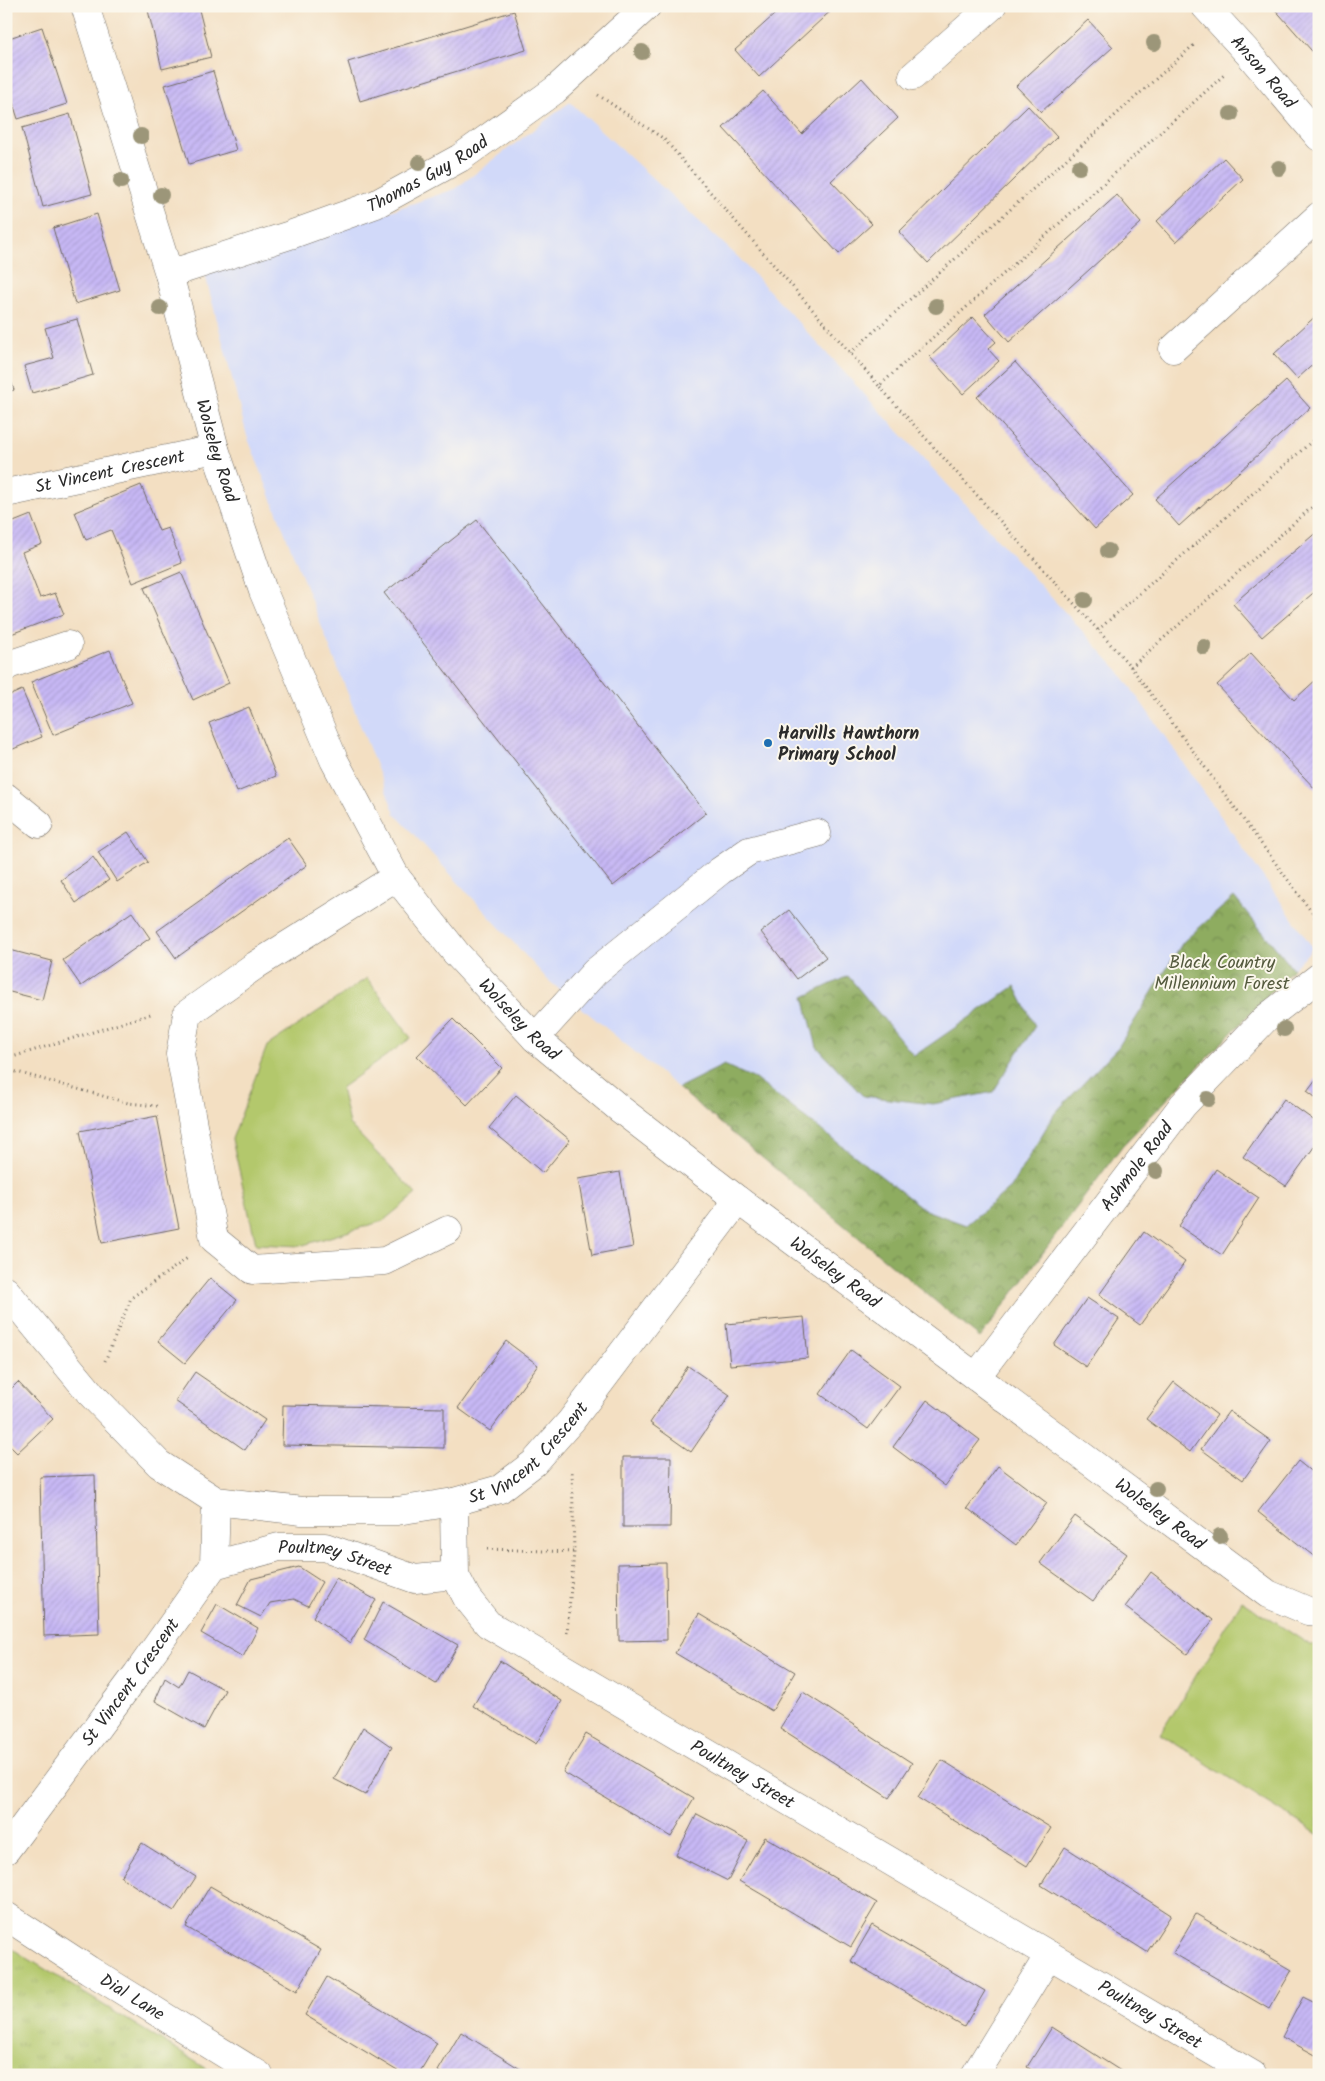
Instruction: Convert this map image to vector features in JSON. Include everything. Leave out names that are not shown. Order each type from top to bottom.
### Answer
[{"type":"street","name":"Wolseley Road","points":[[85,6],[169,274],[215,449],[263,591],[334,760],[396,877],[456,953],[535,1038],[620,1109],[738,1200],[1268,1594],[1308,1611],[1319,1612]]},
{"type":"street","name":"Thomas Guy Road","points":[[169,274],[290,235],[376,204],[460,158],[556,90],[647,6]]},
{"type":"street","points":[[913,76],[992,6]]},
{"type":"street","name":"Anson Road","points":[[1213,14],[1248,52],[1319,137]]},
{"type":"street","points":[[1173,349],[1319,216]]},
{"type":"street","name":"St Vincent Crescent","points":[[6,493],[215,449]]},
{"type":"street","points":[[7,664],[68,645]]},
{"type":"street","points":[[6,797],[39,824]]},
{"type":"street","points":[[535,1038],[595,972],[720,871],[749,851],[817,833]]},
{"type":"street","points":[[396,877],[256,965],[187,1014],[180,1054],[214,1239],[252,1270],[386,1261],[448,1230]]},
{"type":"street","name":"Ashmole Road","points":[[976,1377],[1183,1105],[1266,1018],[1319,977]]},
{"type":"street","name":"St Vincent Crescent","points":[[6,1291],[91,1394],[159,1464],[216,1501],[302,1511],[397,1511],[454,1502],[500,1489],[534,1463],[571,1421],[738,1200]]},
{"type":"street","points":[[214,1565],[216,1501]]},
{"type":"street","name":"Poultney Street","points":[[454,1502],[455,1574],[468,1598],[488,1624],[1253,2075]]},
{"type":"street","name":"Poultney Street","points":[[214,1565],[280,1547],[325,1547],[415,1579],[455,1574]]},
{"type":"street","name":"St Vincent Crescent","points":[[6,1850],[137,1674],[214,1565]]},
{"type":"street","name":"Dial Lane","points":[[6,1916],[89,1970],[259,2075]]},
{"type":"street","points":[[975,2075],[1048,1955]]},
{"type":"path","points":[[850,353],[1213,14]]},
{"type":"path","points":[[879,386],[1248,52]]},
{"type":"path","points":[[570,77],[664,139],[879,386],[1131,667],[1319,922]]},
{"type":"path","points":[[1098,630],[1319,435]]},
{"type":"path","points":[[1131,667],[1319,501]]},
{"type":"path","points":[[6,1059],[156,1012]]},
{"type":"path","points":[[6,1069],[128,1103],[190,1110]]},
{"type":"path","points":[[91,1394],[131,1298],[214,1239]]},
{"type":"path","points":[[563,1669],[574,1552],[571,1421]]},
{"type":"path","points":[[454,1548],[574,1552]]},
{"type":"shaded area","name":"Harvills Hawthorn Primary School","points":[[570,102],[738,257],[1119,671],[1313,948],[1122,1146],[980,1338],[548,980],[395,814],[247,436],[205,274],[455,189]]},
{"type":"green space","name":"Black Country Millennium Forest","points":[[1234,897],[1293,969],[1122,1146],[980,1338],[678,1088],[724,1065],[755,1079],[925,1210],[966,1225],[1010,1188],[1055,1113],[1119,1046],[1183,942]]},
{"type":"green space","points":[[848,976],[914,1056],[1015,986],[1035,1026],[993,1092],[933,1104],[863,1096],[817,1047],[804,997]]},
{"type":"green space","points":[[367,978],[411,1038],[341,1088],[349,1124],[416,1194],[383,1221],[300,1246],[256,1244],[232,1139],[267,1046]]},
{"type":"green space","points":[[1242,1601],[1310,1645],[1319,1645],[1319,1835],[1160,1734]]},
{"type":"green space","points":[[6,1945],[217,2075],[6,2075]]},
{"type":"building","points":[[147,6],[198,6],[211,57],[162,69]]},
{"type":"building","points":[[784,6],[836,6],[759,77],[735,50]]},
{"type":"building","points":[[1272,6],[1319,6],[1319,59]]},
{"type":"building","points":[[514,11],[526,50],[360,101],[348,62]]},
{"type":"building","points":[[1088,20],[1113,47],[1041,112],[1016,86]]},
{"type":"building","points":[[42,27],[67,104],[18,119],[6,81],[6,39]]},
{"type":"building","points":[[213,71],[236,150],[189,164],[165,85]]},
{"type":"building","points":[[862,78],[898,118],[831,181],[872,224],[839,254],[723,128],[763,91],[802,134]]},
{"type":"building","points":[[1028,106],[1057,137],[928,263],[899,232]]},
{"type":"building","points":[[70,114],[92,194],[43,207],[22,128]]},
{"type":"building","points":[[1224,158],[1243,179],[1176,242],[1157,221]]},
{"type":"building","points":[[1117,195],[1141,223],[1009,342],[985,314]]},
{"type":"building","points":[[97,214],[120,290],[75,304],[53,228]]},
{"type":"building","points":[[1319,313],[1319,359],[1297,379],[1274,354]]},
{"type":"building","points":[[973,317],[996,342],[988,349],[999,361],[963,394],[930,357]]},
{"type":"building","points":[[77,319],[93,375],[32,393],[24,366],[54,358],[45,328]]},
{"type":"building","points":[[1015,362],[1133,495],[1095,529],[977,397]]},
{"type":"building","points":[[6,366],[14,390],[6,393]]},
{"type":"building","points":[[1286,381],[1310,408],[1179,526],[1155,499]]},
{"type":"building","points":[[141,485],[159,531],[168,528],[182,563],[133,583],[111,530],[86,540],[75,512]]},
{"type":"building","points":[[31,515],[42,544],[22,552],[40,598],[55,593],[64,614],[11,634],[6,621],[6,525]]},
{"type":"building","points":[[477,520],[706,813],[613,886],[384,593]]},
{"type":"building","points":[[1319,530],[1319,588],[1262,637],[1233,604]]},
{"type":"building","points":[[181,572],[229,683],[193,700],[144,588]]},
{"type":"building","points":[[110,650],[132,703],[53,735],[31,682]]},
{"type":"building","points":[[1251,653],[1294,700],[1319,677],[1319,793],[1217,685]]},
{"type":"building","points":[[22,690],[42,737],[6,752],[6,697]]},
{"type":"building","points":[[249,707],[276,776],[237,792],[209,723]]},
{"type":"building","points":[[128,832],[148,862],[117,882],[98,852]]},
{"type":"building","points":[[288,838],[307,865],[176,958],[157,931]]},
{"type":"building","points":[[93,857],[109,880],[76,903],[61,880]]},
{"type":"building","points":[[789,910],[826,957],[797,979],[761,932]]},
{"type":"building","points":[[132,912],[150,938],[81,986],[63,960]]},
{"type":"building","points":[[6,949],[52,961],[42,1000],[6,991]]},
{"type":"building","points":[[453,1019],[502,1068],[467,1105],[417,1056]]},
{"type":"building","points":[[1319,1075],[1319,1100],[1307,1091]]},
{"type":"building","points":[[516,1095],[570,1140],[543,1173],[489,1128]]},
{"type":"building","points":[[1284,1099],[1319,1124],[1319,1140],[1286,1186],[1243,1157]]},
{"type":"building","points":[[157,1116],[179,1228],[102,1243],[80,1131]]},
{"type":"building","points":[[1216,1169],[1259,1198],[1222,1255],[1179,1226]]},
{"type":"building","points":[[620,1172],[633,1247],[592,1255],[578,1179]]},
{"type":"building","points":[[1144,1232],[1185,1262],[1140,1325],[1099,1295]]},
{"type":"building","points":[[210,1278],[237,1300],[185,1363],[158,1341]]},
{"type":"building","points":[[1087,1298],[1119,1319],[1086,1367],[1054,1345]]},
{"type":"building","points":[[804,1317],[808,1358],[730,1365],[726,1324]]},
{"type":"building","points":[[506,1341],[538,1365],[490,1431],[458,1408]]},
{"type":"building","points":[[851,1350],[900,1386],[868,1429],[820,1394]]},
{"type":"building","points":[[688,1366],[730,1395],[691,1452],[650,1423]]},
{"type":"building","points":[[195,1372],[265,1420],[245,1450],[175,1401]]},
{"type":"building","points":[[18,1382],[53,1419],[17,1453],[6,1442],[6,1394]]},
{"type":"building","points":[[1174,1382],[1217,1415],[1190,1452],[1146,1419]]},
{"type":"building","points":[[927,1400],[980,1440],[945,1486],[893,1447]]},
{"type":"building","points":[[283,1405],[444,1408],[444,1448],[282,1445]]},
{"type":"building","points":[[1229,1411],[1271,1441],[1243,1480],[1201,1449]]},
{"type":"building","points":[[623,1457],[671,1457],[670,1527],[623,1527]]},
{"type":"building","points":[[1298,1461],[1319,1478],[1319,1554],[1316,1558],[1258,1512]]},
{"type":"building","points":[[998,1466],[1047,1503],[1016,1545],[967,1508]]},
{"type":"building","points":[[95,1475],[99,1634],[44,1636],[40,1477]]},
{"type":"building","points":[[1075,1516],[1127,1554],[1093,1601],[1040,1563]]},
{"type":"building","points":[[666,1563],[667,1640],[619,1641],[618,1564]]},
{"type":"building","points":[[299,1567],[322,1582],[308,1606],[294,1599],[270,1603],[261,1617],[237,1605],[251,1579]]},
{"type":"building","points":[[1151,1572],[1213,1620],[1187,1654],[1125,1607]]},
{"type":"building","points":[[336,1578],[376,1600],[350,1643],[313,1617]]},
{"type":"building","points":[[383,1602],[458,1645],[436,1684],[364,1640]]},
{"type":"building","points":[[217,1604],[258,1628],[243,1657],[201,1633]]},
{"type":"building","points":[[699,1614],[795,1672],[772,1711],[675,1653]]},
{"type":"building","points":[[500,1661],[562,1701],[536,1744],[473,1706]]},
{"type":"building","points":[[188,1670],[225,1690],[204,1729],[155,1701],[165,1678],[179,1687]]},
{"type":"building","points":[[803,1692],[912,1763],[889,1798],[780,1728]]},
{"type":"building","points":[[363,1727],[392,1747],[365,1795],[334,1779]]},
{"type":"building","points":[[586,1734],[694,1798],[671,1837],[563,1772]]},
{"type":"building","points":[[942,1760],[1051,1828],[1027,1866],[918,1798]]},
{"type":"building","points":[[697,1814],[748,1841],[728,1881],[676,1855]]},
{"type":"building","points":[[765,1837],[877,1903],[851,1947],[739,1881]]},
{"type":"building","points":[[142,1843],[196,1877],[174,1911],[121,1877]]},
{"type":"building","points":[[1065,1847],[1171,1915],[1147,1952],[1041,1885]]},
{"type":"building","points":[[210,1886],[321,1950],[297,1991],[186,1927]]},
{"type":"building","points":[[1196,1914],[1292,1970],[1269,2009],[1173,1953]]},
{"type":"building","points":[[872,1925],[985,1991],[964,2027],[851,1961]]},
{"type":"building","points":[[327,1977],[437,2043],[418,2075],[404,2075],[305,2015]]},
{"type":"building","points":[[1303,1997],[1319,2005],[1319,2057],[1282,2037]]},
{"type":"building","points":[[1052,2027],[1127,2075],[1039,2075],[1027,2067]]},
{"type":"building","points":[[461,2032],[530,2075],[443,2075],[438,2071]]},
{"type":"place","name":"Harvills Hawthorn Primary School","points":[[768,743]]}]
